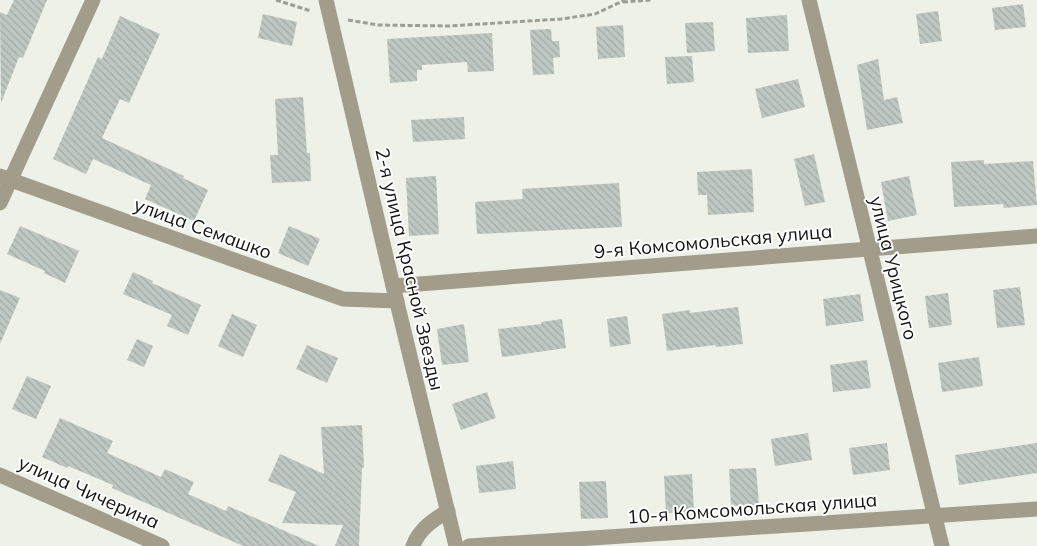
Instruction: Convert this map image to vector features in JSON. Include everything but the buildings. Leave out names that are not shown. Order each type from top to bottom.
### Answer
[{"type":"street","points":[[0,204],[6,179],[93,0]]},
{"type":"street","name":"2-я улица Красной Звезды","points":[[326,0],[456,546]]},
{"type":"street","name":"улица Урицкого","points":[[809,0],[942,546]]},
{"type":"street","name":"улица Семашко","points":[[6,179],[343,299],[397,301]]},
{"type":"street","name":"9-я Комсомольская улица","points":[[393,286],[1037,236]]},
{"type":"street","name":"улица Чичерина","points":[[0,475],[136,541],[162,546]]},
{"type":"street","name":"10-я Комсомольская улица","points":[[469,546],[1037,509]]},
{"type":"street","points":[[413,546],[429,522],[448,510]]},
{"type":"path","points":[[276,0],[330,17],[378,25],[449,26],[561,19],[595,14],[624,0]]},
{"type":"path","points":[[620,2],[651,0]]}]
